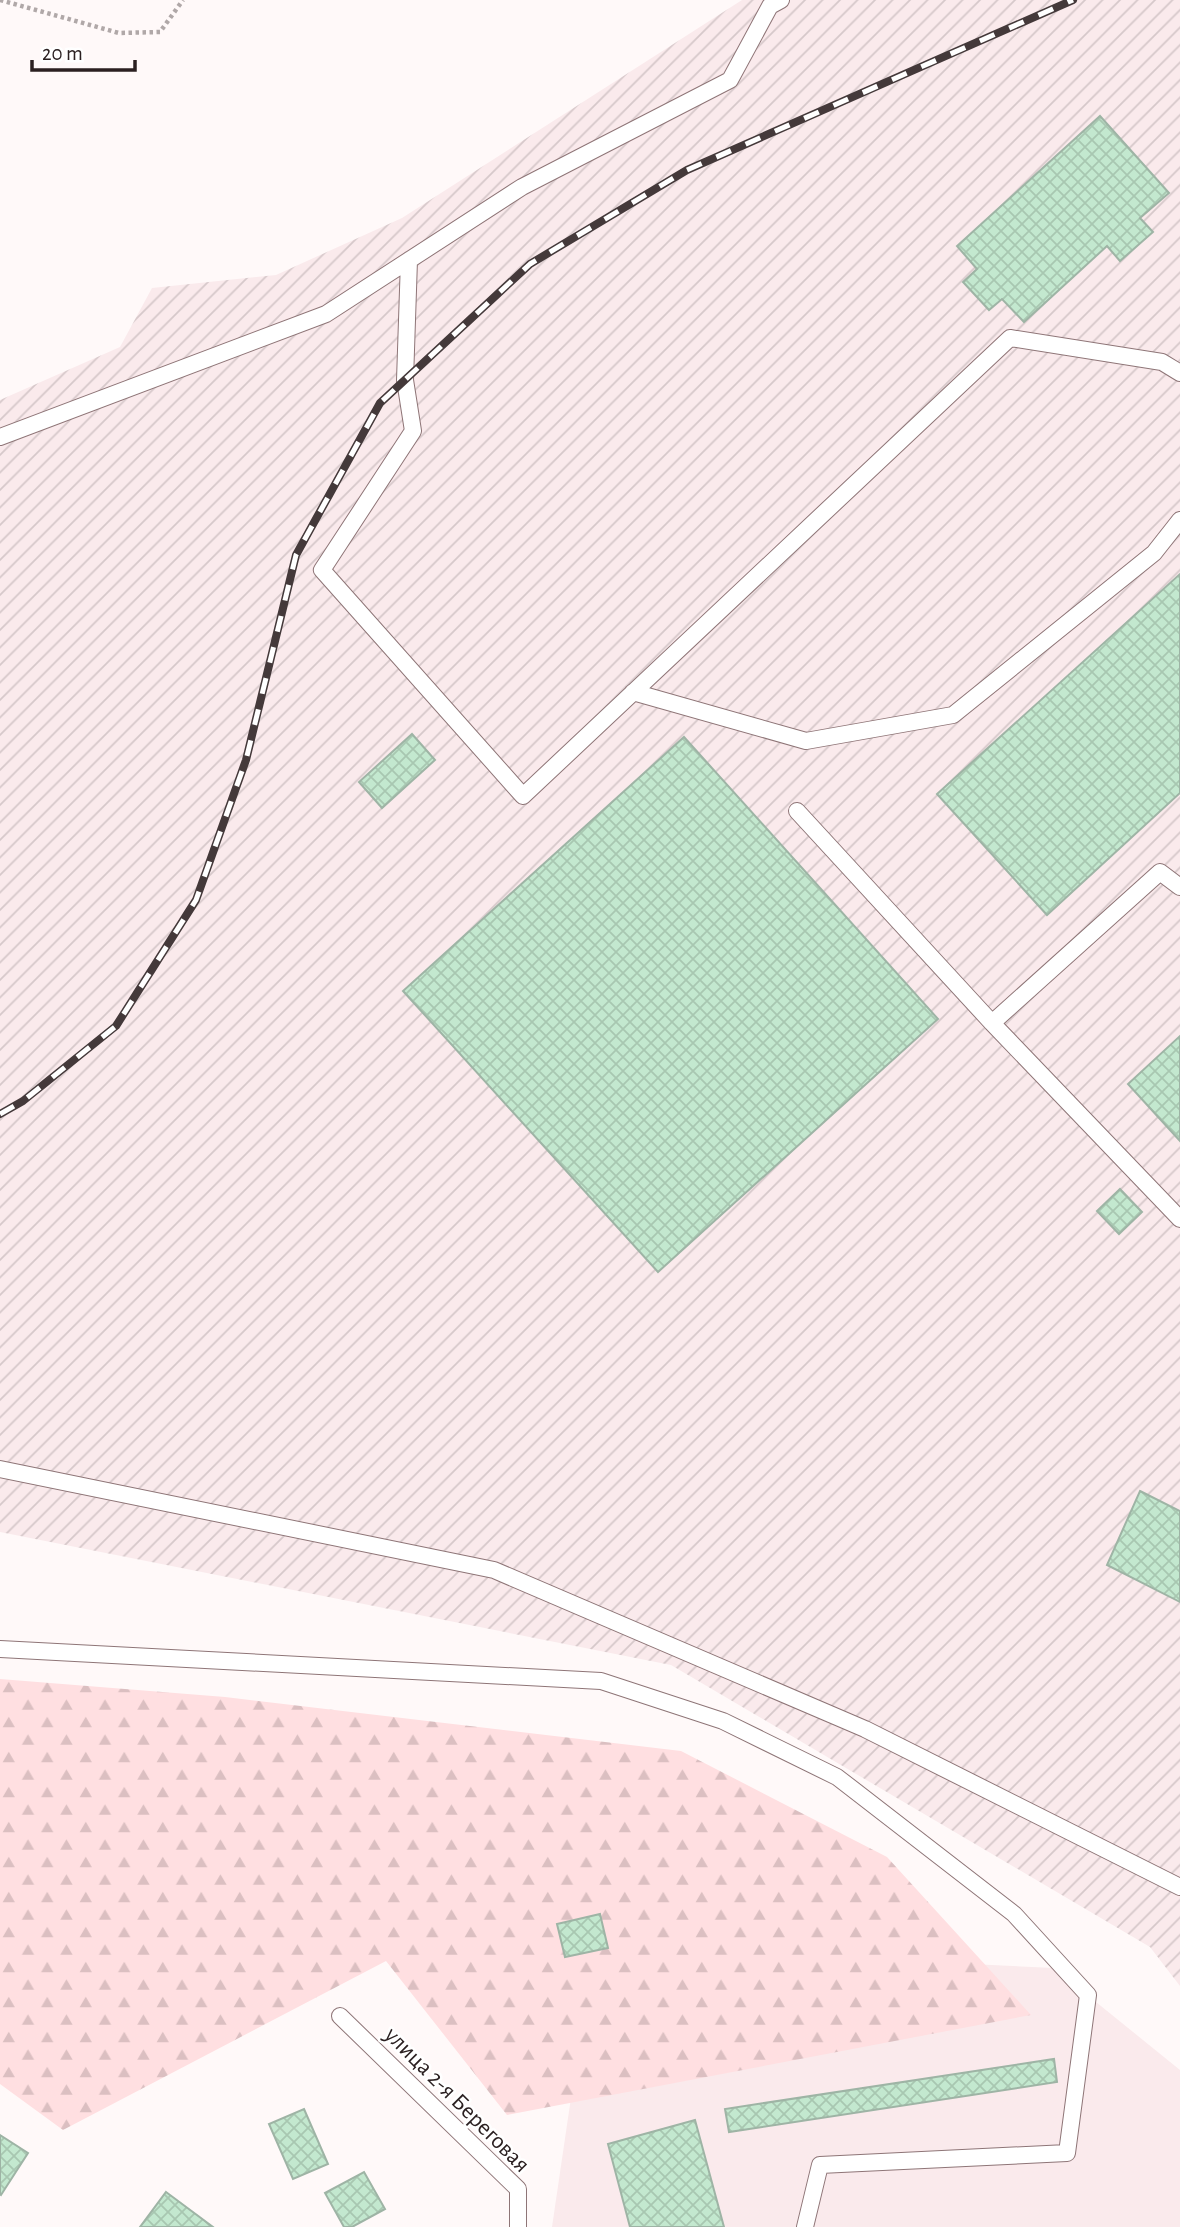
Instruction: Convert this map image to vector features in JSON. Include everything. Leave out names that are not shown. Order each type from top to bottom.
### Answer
[{"type":"lane","points":[[0,437],[326,314],[522,187],[730,80],[770,6],[781,0]]},
{"type":"lane","points":[[409,260],[405,380],[413,430],[322,570],[523,796],[1010,338],[1162,362],[1180,373]]},
{"type":"lane","points":[[633,692],[806,741],[953,715],[1154,553],[1180,520]]},
{"type":"lane","points":[[797,811],[992,1023],[1180,1219]]},
{"type":"lane","points":[[992,1023],[1160,872],[1180,887]]},
{"type":"lane","points":[[0,1469],[494,1570],[864,1729],[1180,1887]]},
{"type":"lane","points":[[0,1649],[601,1681],[723,1721],[837,1777],[1014,1914],[1087,1996],[1067,2153],[820,2165],[805,2227]]},
{"type":"lane","name":"улица 2-я Береговая","points":[[340,2016],[518,2189],[518,2227]]},
{"type":"path","points":[[1,0],[119,33],[160,32],[183,0]]},
{"type":"shaded area","points":[[742,0],[1180,0],[1180,1986],[1150,1947],[671,1665],[0,1532],[0,400],[120,347],[152,288],[276,275],[402,218]]},
{"type":"shaded area","points":[[825,1957],[1054,1968],[1180,2070],[1180,2227],[552,2227],[573,2084]]},
{"type":"green space","points":[[0,1679],[225,1697],[681,1751],[887,1857],[1031,2015],[507,2115],[386,1961],[63,2130],[0,2084]]},
{"type":"building","points":[[1100,116],[1169,193],[1140,218],[1153,232],[1120,261],[1107,246],[1024,322],[1002,299],[989,310],[963,282],[977,269],[957,246]]},
{"type":"building","points":[[1180,574],[1180,793],[1047,915],[937,794]]},
{"type":"building","points":[[412,734],[435,760],[382,808],[359,782]]},
{"type":"building","points":[[684,737],[938,1019],[658,1272],[403,991]]},
{"type":"building","points":[[1180,1036],[1180,1141],[1128,1084]]},
{"type":"building","points":[[1120,1189],[1142,1212],[1119,1234],[1097,1211]]},
{"type":"building","points":[[1140,1491],[1180,1511],[1180,1602],[1107,1565]]},
{"type":"building","points":[[600,1914],[608,1948],[565,1957],[557,1924]]},
{"type":"building","points":[[1054,2059],[1057,2082],[729,2132],[725,2109]]},
{"type":"building","points":[[304,2109],[328,2164],[293,2179],[269,2124]]},
{"type":"building","points":[[695,2120],[724,2227],[630,2227],[608,2144]]},
{"type":"building","points":[[0,2135],[28,2153],[1,2195],[0,2194]]},
{"type":"building","points":[[364,2172],[385,2209],[352,2227],[344,2227],[325,2193]]},
{"type":"building","points":[[166,2192],[213,2227],[140,2227]]},
{"type":"railway","points":[[0,1114],[23,1101],[116,1026],[196,900],[246,760],[296,555],[380,403],[530,264],[687,170],[1073,0]]}]
